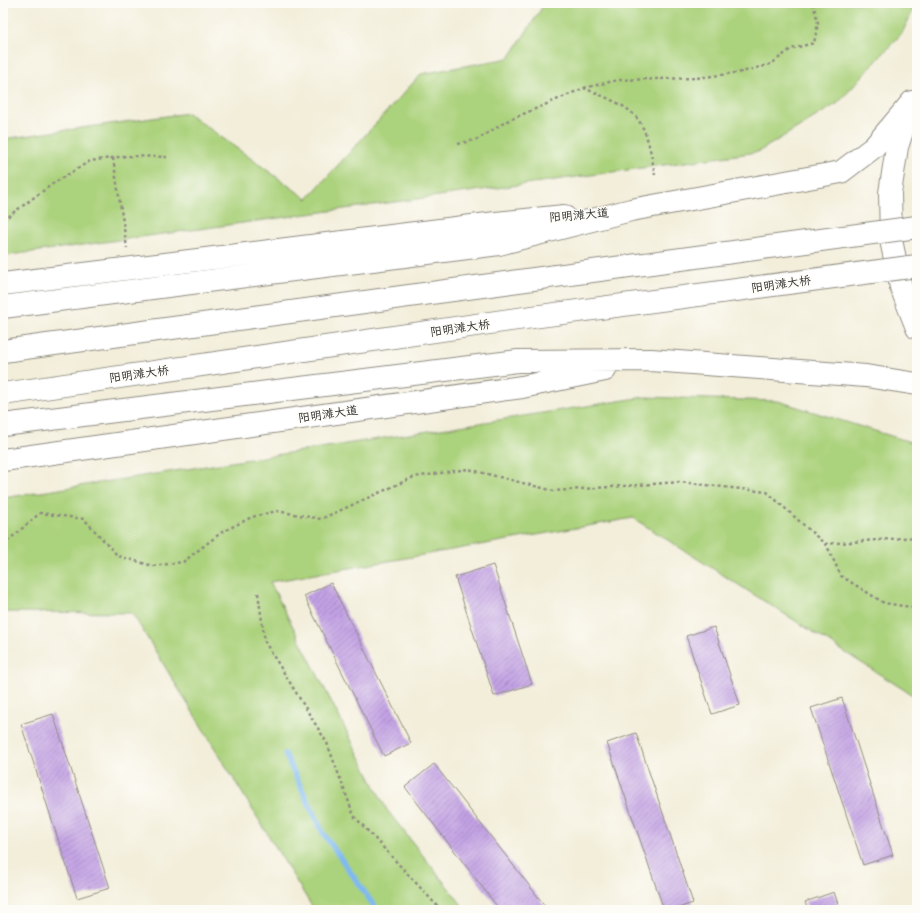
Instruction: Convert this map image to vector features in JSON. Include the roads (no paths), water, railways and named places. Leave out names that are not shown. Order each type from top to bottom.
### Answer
[{"type":"highway","points":[[3,307],[499,244],[631,210],[840,172],[874,147],[914,97]]},
{"type":"highway","points":[[914,97],[897,147],[890,193],[891,240],[901,287],[917,328]]},
{"type":"highway","name":"阳明滩大道","points":[[3,284],[496,223],[631,210]]},
{"type":"highway","points":[[3,351],[917,227]]},
{"type":"highway","name":"阳明滩大桥","points":[[3,394],[517,319],[917,266]]},
{"type":"highway","points":[[3,426],[518,361],[651,360],[866,376],[917,384]]},
{"type":"highway","name":"阳明滩大道","points":[[3,460],[522,387],[651,360]]},
{"type":"waterway","points":[[285,754],[323,833],[377,910]]}]
